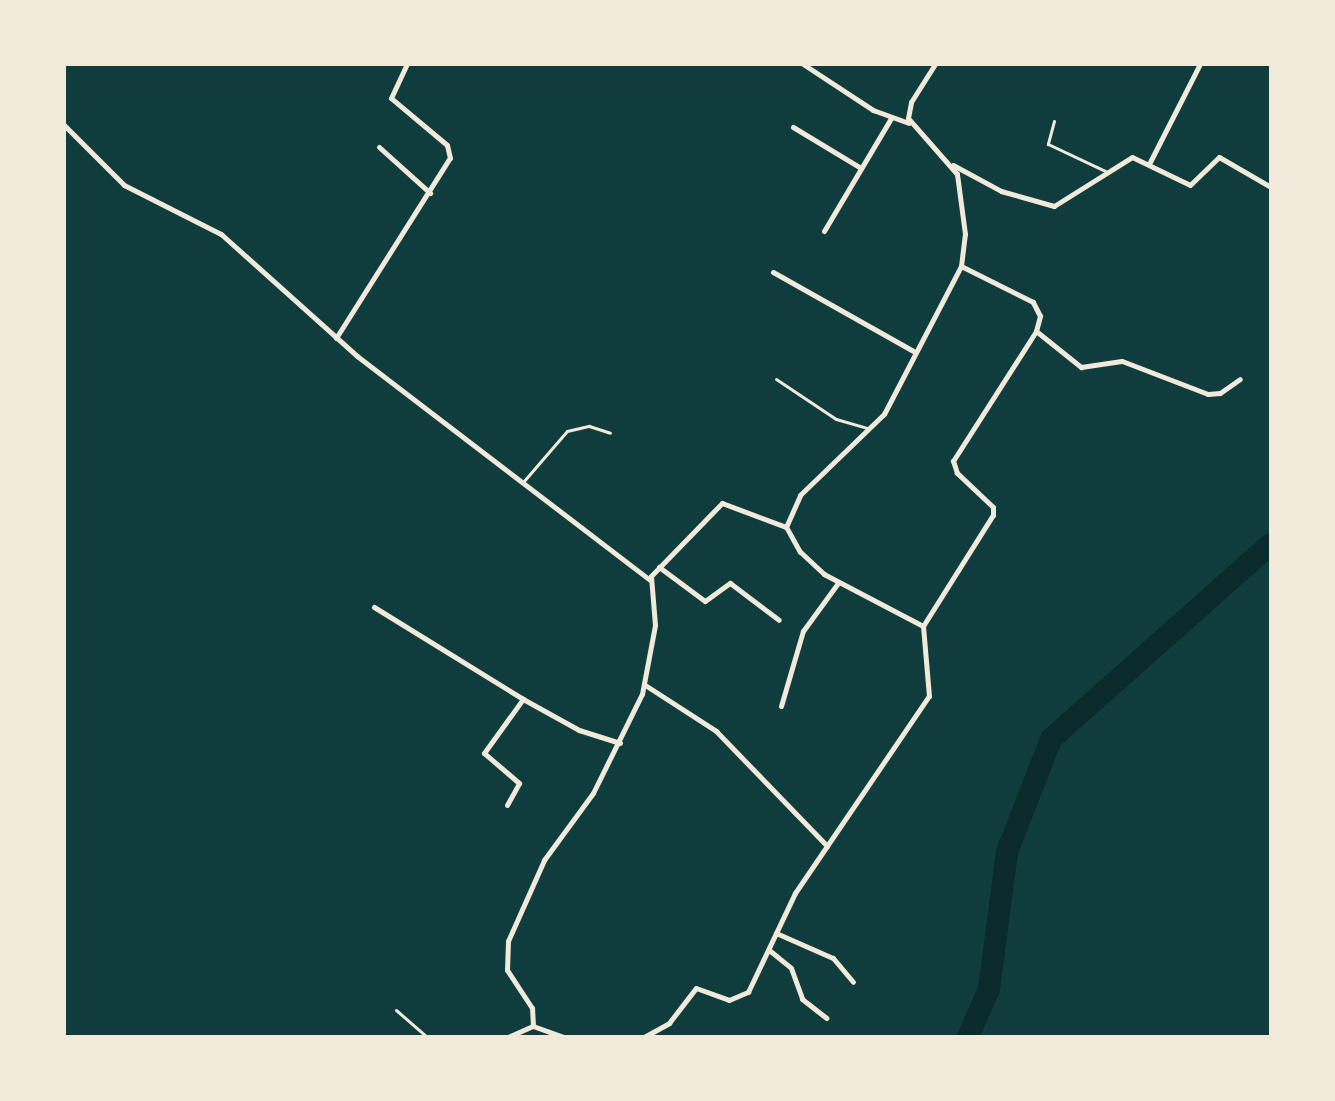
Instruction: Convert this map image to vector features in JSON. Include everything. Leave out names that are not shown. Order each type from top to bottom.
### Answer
[{"type":"street","points":[[336,338],[430,193],[450,151],[391,98],[392,86],[407,64]]},
{"type":"street","points":[[803,64],[891,118],[910,123],[952,165],[1010,195],[1054,206],[1132,157],[1150,162],[1190,185],[1219,157],[1271,187]]},
{"type":"street","points":[[910,123],[911,102],[935,64]]},
{"type":"street","points":[[1150,162],[1200,64]]},
{"type":"street","points":[[824,231],[891,118]]},
{"type":"street","points":[[64,125],[124,185],[221,234],[336,338],[650,580]]},
{"type":"street","points":[[793,127],[861,168]]},
{"type":"street","points":[[379,147],[430,193]]},
{"type":"street","points":[[786,527],[800,495],[871,429],[889,407],[913,351],[961,266],[964,223],[952,165]]},
{"type":"street","points":[[644,1037],[669,1023],[696,988],[722,999],[742,997],[769,950],[795,893],[926,705],[931,687],[923,626],[993,515],[993,507],[957,473],[953,461],[1036,331],[1040,316],[1033,302],[961,266]]},
{"type":"street","points":[[773,272],[913,351]]},
{"type":"street","points":[[1036,331],[1081,367],[1122,361],[1208,394],[1220,393],[1240,379]]},
{"type":"street","points":[[533,1026],[532,1008],[507,970],[508,941],[546,855],[584,808],[620,743],[645,685],[655,625],[650,580],[659,567],[722,503],[786,527],[800,552],[838,583],[923,626]]},
{"type":"street","points":[[659,567],[705,601],[730,583],[779,620]]},
{"type":"street","points":[[781,706],[803,631],[838,583]]},
{"type":"street","points":[[374,607],[579,730],[620,743]]},
{"type":"street","points":[[645,685],[716,731],[827,846]]},
{"type":"street","points":[[507,805],[519,783],[484,753],[523,699]]},
{"type":"street","points":[[776,933],[833,958],[853,982]]},
{"type":"street","points":[[769,950],[791,968],[802,999],[826,1018]]},
{"type":"street","points":[[508,1037],[533,1026],[563,1037]]},
{"type":"lane","points":[[1054,121],[1048,144],[1108,173]]},
{"type":"lane","points":[[776,379],[836,419],[871,429]]},
{"type":"lane","points":[[522,482],[567,431],[589,426],[610,433]]},
{"type":"lane","points":[[396,1010],[427,1037]]},
{"type":"waterway","points":[[968,1037],[989,989],[1007,852],[1051,739],[1271,544]]}]
